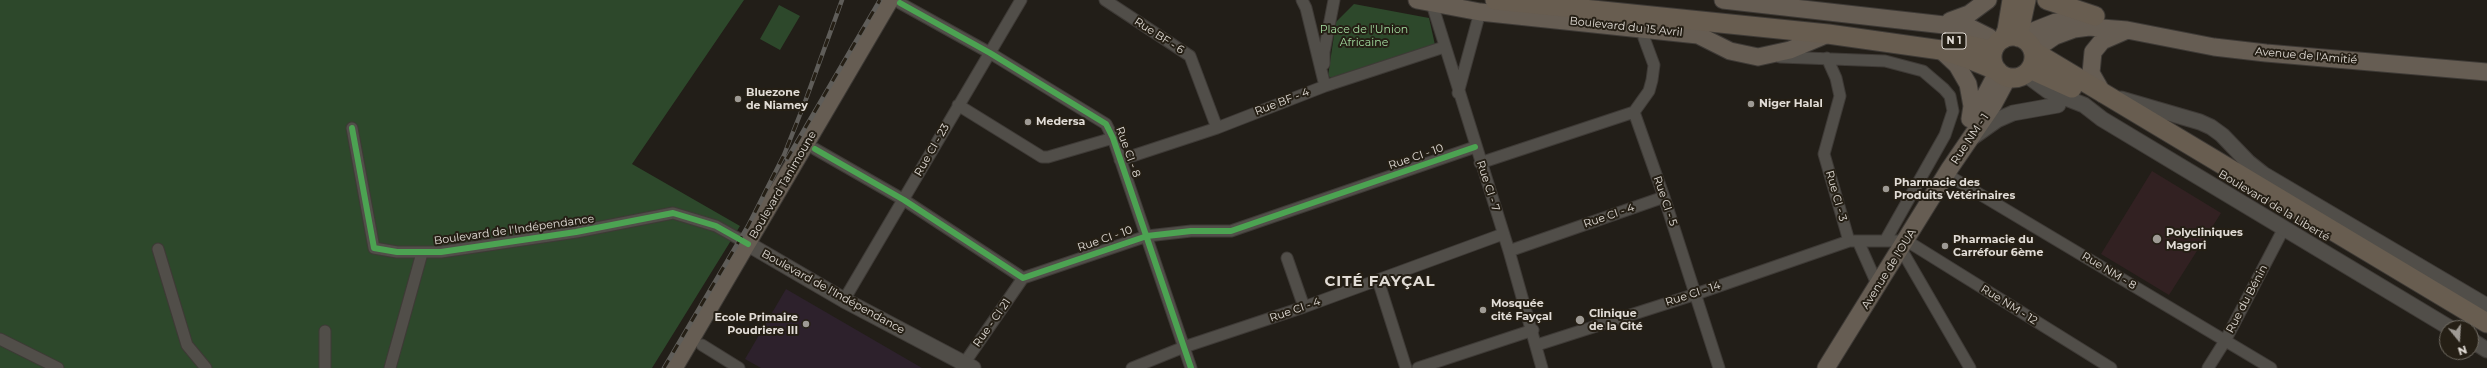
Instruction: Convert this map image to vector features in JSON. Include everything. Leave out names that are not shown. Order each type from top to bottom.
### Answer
[{"type":"highway","name":"Boulevard du 15 Avril","points":[[1495,0],[1828,34],[1940,50],[1966,58],[2017,70]]},
{"type":"highway","points":[[1608,0],[1920,28]]},
{"type":"highway","points":[[2003,43],[2007,30],[2012,0]]},
{"type":"highway","points":[[2003,43],[2029,44],[2017,70],[1992,62],[2026,0]]},
{"type":"highway","points":[[2048,0],[2094,16]]},
{"type":"highway","name":"N 1","points":[[1920,28],[2003,43]]},
{"type":"highway","name":"Boulevard de la Liberté","points":[[2017,70],[2059,81],[2156,135],[2487,334]]},
{"type":"highway","name":"Boulevard de la Liberté","points":[[2017,70],[2104,94],[2487,323]]},
{"type":"main road","points":[[1723,0],[1920,28],[1965,19],[1982,23],[1995,29],[2003,43]]},
{"type":"main road","points":[[1950,21],[1968,14],[1988,0]]},
{"type":"main road","name":"Boulevard Tanimoune","points":[[674,368],[815,149],[897,1]]},
{"type":"main road","name":"Boulevard Tanimoune","points":[[687,368],[702,345],[753,247],[897,1]]},
{"type":"main road","name":"Boulevard du 15 Avril","points":[[1424,2],[1480,12],[1698,35],[1730,51],[1758,57],[1790,50],[1828,34]]},
{"type":"main road","name":"Avenue de l'Amitié","points":[[2003,43],[2061,20],[2094,16],[2127,30]]},
{"type":"main road","name":"Avenue de l'Amitié","points":[[2017,70],[2054,36],[2074,29],[2089,27],[2127,30],[2214,46],[2251,51],[2487,72]]},
{"type":"main road","points":[[2104,94],[2091,73],[2093,52],[2102,41],[2127,30]]},
{"type":"main road","points":[[1940,50],[1957,66],[1968,84],[1972,106],[1968,135]]},
{"type":"main road","name":"Boulevard de la Liberté","points":[[2017,70],[2045,100],[2102,119]]},
{"type":"main road","name":"Boulevard de la Liberté","points":[[2017,70],[2043,89],[2075,100],[2102,119],[2439,321]]},
{"type":"main road","name":"Rue NM - 1","points":[[1948,171],[1968,135],[2017,70]]},
{"type":"main road","name":"Boulevard de la Liberté","points":[[2059,81],[2200,122],[2211,127],[2222,135],[2248,162],[2263,174],[2487,306]]},
{"type":"main road","points":[[1968,135],[2013,113],[2058,105]]},
{"type":"main road","name":"Avenue de l'OUA","points":[[1826,368],[1904,245],[1948,171]]},
{"type":"main road","name":"Boulevard de l'Indépendance","points":[[753,247],[844,300],[966,367]]},
{"type":"street","name":"Rue CI - 23","points":[[844,300],[1021,0]]},
{"type":"street","name":"Rue BF - 6","points":[[1105,0],[1190,56],[1217,128]]},
{"type":"street","points":[[1302,0],[1306,8],[1325,86]]},
{"type":"street","points":[[1325,86],[1324,52],[1334,0]]},
{"type":"street","name":"Rue CI - 8","points":[[897,1],[990,53],[1102,121],[1109,129],[1147,236],[1191,368]]},
{"type":"street","name":"Rue CI - 7","points":[[1424,2],[1444,47],[1509,251],[1533,330],[1542,368]]},
{"type":"street","points":[[1458,93],[1480,12]]},
{"type":"street","points":[[1480,163],[1634,112],[1649,91],[1652,80],[1654,65],[1644,38]]},
{"type":"street","name":"Rue BF - 4","points":[[1120,160],[1217,128],[1325,86],[1444,47]]},
{"type":"street","points":[[1758,57],[1885,61],[1923,71],[1944,89],[1952,103],[1953,111],[1945,135],[1885,241]]},
{"type":"street","name":"Rue CI - 3","points":[[1827,58],[1836,78],[1840,96],[1824,154],[1853,241],[1878,286]]},
{"type":"street","points":[[958,105],[1042,157],[1048,157],[1113,138]]},
{"type":"street","name":"Rue CI - 5","points":[[1634,112],[1664,197],[1719,368]]},
{"type":"street","name":"Boulevard de l'Indépendance","points":[[352,128],[374,248],[422,253],[528,240],[673,213],[716,226],[753,247]]},
{"type":"street","name":"Rue CI - 10","points":[[1023,278],[1147,236],[1191,231],[1232,232],[1475,147]]},
{"type":"street","points":[[815,149],[904,200],[1023,278]]},
{"type":"street","name":"Rue NM - 8","points":[[1948,171],[2271,368]]},
{"type":"street","name":"Rue CI - 4","points":[[1509,251],[1664,197]]},
{"type":"street","name":"Rue du Bénin","points":[[2208,368],[2225,341],[2284,228]]},
{"type":"street","name":"Rue CI - 4","points":[[1132,368],[1184,347],[1304,307],[1503,234]]},
{"type":"street","points":[[1853,241],[1885,241],[1904,245],[1970,368]]},
{"type":"street","name":"Rue CI - 14","points":[[1537,345],[1696,294],[1853,241]]},
{"type":"street","name":"Rue NM - 12","points":[[1904,245],[2111,368]]},
{"type":"street","points":[[158,249],[187,345],[206,368]]},
{"type":"street","points":[[390,368],[422,253]]},
{"type":"street","points":[[1287,258],[1304,307]]},
{"type":"street","name":"Rue - CI 21","points":[[966,367],[1023,278]]},
{"type":"street","points":[[1378,280],[1406,368]]},
{"type":"street","points":[[1418,368],[1533,330]]},
{"type":"street","points":[[324,331],[326,368]]},
{"type":"street","points":[[0,339],[58,368]]},
{"type":"street","points":[[702,345],[740,368]]},
{"type":"shaded area","name":"Polycliniques Magori","points":[[2152,171],[2221,213],[2169,295],[2101,254]]},
{"type":"shaded area","name":"Ecole Primaire Poudriere III","points":[[786,289],[922,368],[761,368],[745,359]]},
{"type":"green space","points":[[0,0],[744,0],[632,164],[740,226],[652,368],[0,368]]},
{"type":"green space","name":"Place de l'Union Africaine","points":[[1354,4],[1429,18],[1435,45],[1334,79],[1328,76],[1336,22]]},
{"type":"green space","points":[[779,5],[800,16],[780,50],[760,39]]},
{"type":"railway","points":[[664,368],[748,226],[784,155],[842,0]]},
{"type":"railway","points":[[787,159],[880,0]]},
{"type":"cycle path","points":[[900,3],[990,53],[1106,124],[1113,138],[1191,368]]},
{"type":"cycle path","points":[[352,128],[374,248],[397,252],[441,252],[576,232],[673,213],[716,226],[748,244]]},
{"type":"cycle path","points":[[815,149],[904,200],[1023,278],[1147,236],[1191,231],[1231,231],[1475,147]]},
{"type":"place","name":"Bluezone de Niamey","points":[[738,99]]},
{"type":"place","name":"Niger Halal","points":[[1751,104]]},
{"type":"place","name":"Medersa","points":[[1028,122]]},
{"type":"place","name":"Pharmacie des Produits Vétérinaires","points":[[1886,189]]},
{"type":"place","name":"Polycliniques Magori","points":[[2157,239]]},
{"type":"place","name":"Pharmacie du Carréfour 6ème","points":[[1945,246]]},
{"type":"place","name":"Mosquée cité Fayçal","points":[[1483,310]]},
{"type":"place","name":"Clinique de la Cité","points":[[1580,320]]},
{"type":"place","name":"Ecole Primaire Poudriere III","points":[[806,324]]},
{"type":"district","name":"CITÉ FAYÇAL","points":[[1380,282]]}]
